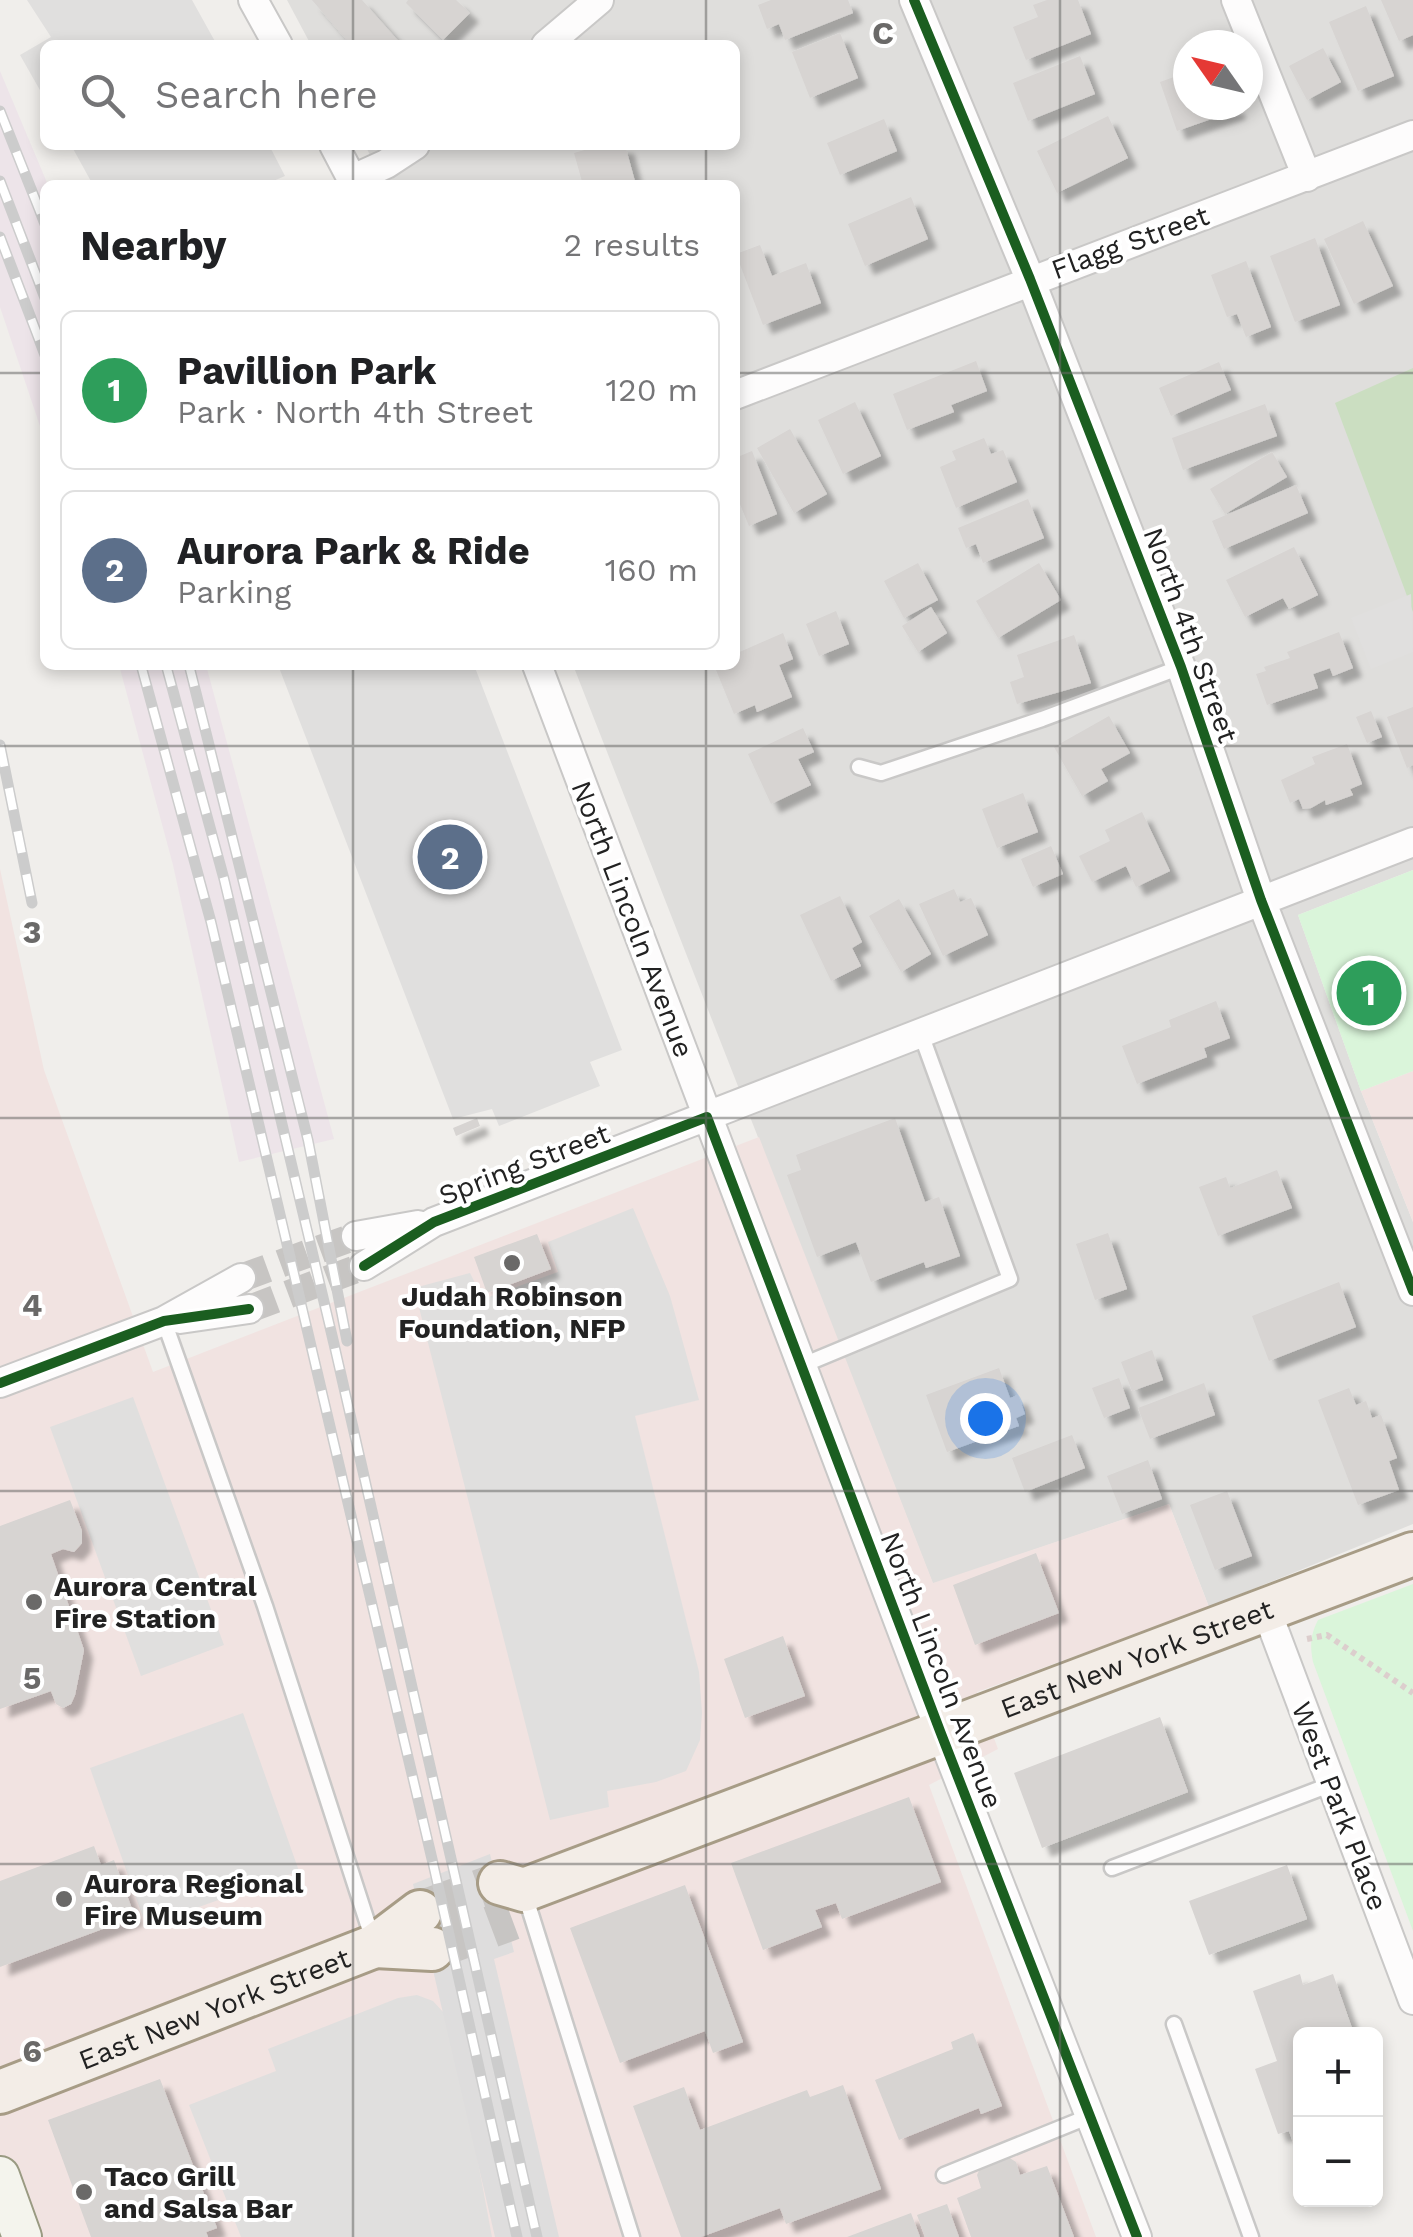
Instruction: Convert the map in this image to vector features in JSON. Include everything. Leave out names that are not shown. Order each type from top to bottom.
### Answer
[{"type":"main road","name":"East New York Street","points":[[512,1897],[1413,1554]]},
{"type":"main road","name":"East New York Street","points":[[0,2092],[374,1946],[426,1931]]},
{"type":"main road","points":[[0,2176],[22,2237]]},
{"type":"street","points":[[253,0],[275,40]]},
{"type":"street","points":[[552,40],[599,0]]},
{"type":"street","name":"North 4th Street","points":[[914,0],[1030,279],[1181,667],[1261,900],[1413,1291]]},
{"type":"street","points":[[1236,0],[1307,176]]},
{"type":"street","name":"Flagg Street","points":[[740,393],[1413,135]]},
{"type":"street","points":[[337,150],[353,180]]},
{"type":"street","points":[[358,180],[407,150]]},
{"type":"street","name":"North Lincoln Avenue","points":[[539,670],[940,1731],[1137,2237]]},
{"type":"street","name":"Spring Street","points":[[356,1236],[434,1222],[1413,842]]},
{"type":"street","name":"Spring Street","points":[[364,1266],[434,1222]]},
{"type":"street","points":[[0,1383],[164,1322],[241,1278]]},
{"type":"street","points":[[164,1322],[249,1309]]},
{"type":"street","name":"West Park Place","points":[[1267,1612],[1413,2000]]},
{"type":"lane","points":[[860,767],[881,773],[1181,667]]},
{"type":"lane","points":[[803,1365],[1010,1279],[922,1034]]},
{"type":"lane","points":[[164,1322],[265,1606],[374,1946]]},
{"type":"lane","points":[[1112,1868],[1332,1784]]},
{"type":"lane","points":[[512,1897],[632,2237]]},
{"type":"lane","points":[[1174,2024],[1251,2237]]},
{"type":"lane","points":[[944,2174],[1090,2116]]},
{"type":"path","points":[[1306,1639],[1326,1635],[1413,1692]]},
{"type":"shaded area","points":[[27,0],[192,0],[214,40],[46,40],[51,37]]},
{"type":"shaded area","points":[[287,0],[1413,0],[1413,870],[1298,915],[1413,1222],[1413,1524],[1209,1607],[1169,1504],[933,1584],[575,670],[740,670],[740,180],[382,180],[368,150],[740,150],[740,40],[308,40]]},
{"type":"shaded area","points":[[40,43],[40,90],[20,55]]},
{"type":"shaded area","points":[[0,71],[46,180],[40,180],[40,426],[0,307]]},
{"type":"shaded area","points":[[74,150],[272,150],[285,176],[276,180],[90,180]]},
{"type":"shaded area","points":[[1411,594],[1413,652],[1371,669],[1351,618]]},
{"type":"shaded area","points":[[120,670],[207,670],[334,1139],[239,1162],[173,865]]},
{"type":"shaded area","points":[[280,670],[476,670],[622,1050],[590,1062],[600,1086],[499,1126],[492,1109],[453,1119]]},
{"type":"shaded area","points":[[0,869],[44,1070],[153,1372],[759,1137],[933,1583],[1169,1504],[1209,1607],[977,1692],[998,1749],[929,1785],[1096,2237],[0,2237]]},
{"type":"shaded area","points":[[1413,1071],[1413,1222],[1361,1091]]},
{"type":"shaded area","points":[[633,1208],[670,1296],[699,1400],[635,1416],[699,1672],[700,1740],[686,1771],[656,1782],[607,1791],[609,1807],[550,1820],[414,1288],[470,1273],[483,1299],[558,1272],[548,1242]]},
{"type":"shaded area","points":[[133,1397],[224,1645],[141,1676],[50,1427]]},
{"type":"shaded area","points":[[243,1713],[299,1871],[146,1926],[90,1768]]},
{"type":"shaded area","points":[[417,1995],[433,2001],[454,2034],[492,2237],[241,2237],[189,2105],[276,2071],[268,2049],[398,1998]]},
{"type":"green space","points":[[1413,368],[1413,612],[1335,403]]},
{"type":"green space","points":[[1413,870],[1413,1071],[1361,1091],[1298,915]]},
{"type":"green space","points":[[1413,1584],[1413,1931],[1313,1662],[1311,1646],[1318,1620]]},
{"type":"pier","points":[[490,1854],[514,1952],[494,1959],[559,2237],[495,2237],[413,1884]]},
{"type":"building","points":[[312,0],[362,0],[398,40],[347,40]]},
{"type":"building","points":[[456,0],[470,13],[443,40],[406,3]]},
{"type":"building","points":[[771,0],[848,0],[853,13],[785,40],[779,24],[767,29],[758,5]]},
{"type":"building","points":[[1047,0],[1078,0],[1091,34],[1026,60],[1013,27],[1038,17],[1033,5]]},
{"type":"building","points":[[1381,0],[1413,0],[1413,35],[1399,41]]},
{"type":"building","points":[[1366,6],[1394,76],[1358,91],[1329,22]]},
{"type":"building","points":[[840,33],[858,78],[810,98],[792,52]]},
{"type":"building","points":[[1323,48],[1341,82],[1307,100],[1289,66]]},
{"type":"building","points":[[1080,56],[1095,94],[1028,121],[1013,83]]},
{"type":"building","points":[[1173,77],[1173,119],[1160,82]]},
{"type":"building","points":[[1108,116],[1128,158],[1057,193],[1037,151]]},
{"type":"building","points":[[884,119],[897,151],[840,175],[827,143]]},
{"type":"building","points":[[1173,120],[1208,120],[1177,131]]},
{"type":"building","points":[[626,150],[635,180],[582,180],[574,153]]},
{"type":"building","points":[[911,197],[928,239],[865,266],[848,224]]},
{"type":"building","points":[[1363,221],[1393,286],[1354,304],[1324,239]]},
{"type":"building","points":[[1315,238],[1340,305],[1295,322],[1270,256]]},
{"type":"building","points":[[760,245],[772,276],[806,263],[821,303],[763,325],[740,265],[740,252]]},
{"type":"building","points":[[1246,261],[1271,327],[1246,337],[1237,314],[1227,317],[1211,275]]},
{"type":"building","points":[[976,361],[987,391],[951,405],[954,412],[907,430],[893,394]]},
{"type":"building","points":[[1219,362],[1231,390],[1171,416],[1159,388]]},
{"type":"building","points":[[855,402],[881,456],[843,474],[818,420]]},
{"type":"building","points":[[1265,404],[1277,436],[1183,470],[1172,438]]},
{"type":"building","points":[[790,429],[827,494],[794,513],[757,448]]},
{"type":"building","points":[[984,438],[991,454],[1003,450],[1017,482],[956,508],[940,467],[956,460],[952,451]]},
{"type":"building","points":[[752,451],[777,514],[749,526],[740,504],[740,456]]},
{"type":"building","points":[[1272,452],[1287,477],[1225,514],[1210,489]]},
{"type":"building","points":[[1296,485],[1308,513],[1224,549],[1212,521]]},
{"type":"building","points":[[1028,499],[1044,538],[983,563],[976,544],[966,548],[958,528]]},
{"type":"building","points":[[1294,547],[1318,595],[1289,609],[1283,598],[1245,617],[1226,580]]},
{"type":"building","points":[[918,563],[938,600],[904,618],[884,581]]},
{"type":"building","points":[[1039,563],[1061,600],[998,638],[976,601]]},
{"type":"building","points":[[931,607],[947,633],[918,652],[902,626]]},
{"type":"building","points":[[836,611],[849,644],[819,656],[806,624]]},
{"type":"building","points":[[1339,632],[1353,668],[1333,676],[1330,668],[1313,674],[1318,688],[1267,705],[1256,674],[1290,658],[1287,652]]},
{"type":"building","points":[[783,633],[793,659],[779,665],[792,697],[757,712],[755,705],[734,714],[716,670],[740,670],[740,652]]},
{"type":"building","points":[[1074,635],[1091,683],[1017,704],[1010,682],[1024,677],[1017,655]]},
{"type":"building","points":[[1413,707],[1413,765],[1407,768],[1387,717]]},
{"type":"building","points":[[1371,711],[1382,737],[1367,743],[1356,717]]},
{"type":"building","points":[[1109,716],[1130,753],[1101,769],[1108,781],[1082,796],[1054,747]]},
{"type":"building","points":[[803,728],[814,752],[798,759],[811,785],[771,804],[748,754]]},
{"type":"building","points":[[1347,744],[1362,784],[1350,789],[1353,795],[1326,805],[1325,800],[1311,808],[1303,809],[1299,799],[1290,803],[1281,780],[1315,764],[1312,757]]},
{"type":"building","points":[[1023,793],[1038,832],[997,848],[982,809]]},
{"type":"building","points":[[1142,812],[1170,871],[1136,887],[1126,866],[1092,882],[1079,856],[1110,841],[1105,830]]},
{"type":"building","points":[[1051,846],[1063,874],[1033,887],[1021,859]]},
{"type":"building","points":[[954,889],[960,902],[971,898],[988,935],[943,956],[919,904]]},
{"type":"building","points":[[840,896],[862,942],[852,948],[861,966],[831,981],[800,915]]},
{"type":"building","points":[[899,899],[931,954],[901,972],[869,916]]},
{"type":"building","points":[[1216,1001],[1230,1038],[1204,1048],[1207,1057],[1137,1084],[1122,1046],[1171,1027],[1169,1020]]},
{"type":"building","points":[[477,1118],[480,1126],[456,1136],[453,1128]]},
{"type":"building","points":[[895,1118],[925,1202],[939,1197],[960,1256],[926,1268],[924,1262],[871,1282],[856,1242],[817,1257],[787,1175],[801,1170],[796,1155]]},
{"type":"building","points":[[1277,1170],[1292,1208],[1218,1236],[1199,1187],[1226,1177],[1230,1188]]},
{"type":"building","points":[[1108,1233],[1127,1289],[1095,1300],[1076,1244]]},
{"type":"building","name":"Judah Robinson Foundation, NFP","points":[[537,1234],[551,1269],[487,1293],[474,1257]]},
{"type":"building","points":[[1339,1282],[1356,1327],[1269,1361],[1252,1316]]},
{"type":"building","points":[[1152,1350],[1163,1380],[1132,1391],[1121,1362]]},
{"type":"building","points":[[999,1368],[1010,1398],[1018,1395],[1025,1414],[1016,1418],[1019,1426],[947,1452],[926,1395]]},
{"type":"building","points":[[1119,1378],[1130,1408],[1104,1418],[1092,1388]]},
{"type":"building","points":[[1204,1383],[1215,1415],[1150,1439],[1138,1408]]},
{"type":"building","points":[[1349,1388],[1356,1405],[1366,1401],[1372,1418],[1381,1415],[1397,1458],[1389,1461],[1399,1490],[1358,1505],[1318,1400]]},
{"type":"building","points":[[1072,1435],[1085,1468],[1025,1492],[1012,1458]]},
{"type":"building","points":[[1148,1460],[1162,1499],[1122,1514],[1107,1476]]},
{"type":"building","points":[[1227,1491],[1252,1556],[1215,1570],[1190,1505]]},
{"type":"building","name":"Aurora Central Fire Station","points":[[70,1500],[82,1531],[82,1543],[74,1552],[63,1549],[51,1554],[84,1650],[75,1695],[71,1704],[63,1708],[56,1704],[51,1691],[0,1709],[0,1526]]},
{"type":"building","points":[[1036,1553],[1059,1613],[975,1645],[953,1585]]},
{"type":"building","points":[[783,1636],[805,1696],[745,1718],[724,1659]]},
{"type":"building","points":[[1160,1717],[1188,1792],[1042,1848],[1014,1773]]},
{"type":"building","points":[[909,1797],[941,1882],[842,1919],[836,1903],[815,1910],[822,1927],[763,1950],[731,1863]]},
{"type":"building","name":"Aurora Regional Fire Museum","points":[[94,1846],[101,1865],[114,1860],[135,1917],[0,1967],[0,1881]]},
{"type":"building","points":[[1287,1865],[1307,1919],[1209,1955],[1189,1901]]},
{"type":"building","points":[[685,1885],[743,2042],[713,2053],[705,2031],[620,2063],[570,1928]]},
{"type":"building","points":[[1300,1974],[1303,1985],[1333,1974],[1352,2027],[1293,2027],[1293,2142],[1289,2131],[1278,2134],[1255,2069],[1277,2061],[1253,1991]]},
{"type":"building","points":[[973,2033],[1002,2106],[981,2114],[979,2108],[899,2140],[875,2080],[953,2049],[951,2042]]},
{"type":"building","points":[[160,2079],[217,2228],[206,2232],[208,2237],[91,2237],[48,2120]]},
{"type":"building","points":[[843,2085],[881,2189],[786,2224],[780,2208],[701,2237],[681,2237],[633,2106],[684,2087],[700,2130],[807,2090],[810,2097]]},
{"type":"building","points":[[1005,2155],[1016,2162],[1020,2175],[1047,2166],[1074,2237],[971,2237],[957,2198],[981,2188],[977,2175],[983,2162]]},
{"type":"building","points":[[947,2204],[959,2237],[925,2237],[917,2215]]},
{"type":"building","points":[[911,2213],[920,2237],[847,2237]]},
{"type":"tunnel","points":[[241,1278],[356,1236]]},
{"type":"tunnel","points":[[249,1309],[364,1266]]},
{"type":"tunnel","points":[[420,1912],[500,1883]]},
{"type":"tunnel","points":[[432,1949],[512,1919]]},
{"type":"railway","points":[[0,111],[40,211]]},
{"type":"railway","points":[[0,181],[40,285]]},
{"type":"railway","points":[[0,237],[40,342]]},
{"type":"railway","points":[[142,670],[211,922],[517,2237]]},
{"type":"railway","points":[[167,670],[224,879],[334,1344],[537,2237]]},
{"type":"railway","points":[[190,670],[308,1140],[347,1341]]},
{"type":"railway","points":[[0,745],[32,903]]},
{"type":"cycle path","points":[[914,0],[1030,279],[1181,667],[1261,900],[1413,1291]]},
{"type":"cycle path","points":[[364,1266],[434,1222],[707,1117],[1137,2237]]},
{"type":"cycle path","points":[[0,1383],[164,1321],[249,1309]]},
{"type":"place","name":"Aurora Park & Ride","points":[[450,857]]},
{"type":"place","name":"Pavillion Park","points":[[1369,993]]},
{"type":"place","name":"Judah Robinson Foundation, NFP","points":[[512,1263]]},
{"type":"place","name":"Aurora Central Fire Station","points":[[34,1602]]},
{"type":"place","name":"Aurora Regional Fire Museum","points":[[64,1899]]},
{"type":"place","name":"Taco Grill and Salsa Bar","points":[[84,2192]]}]
